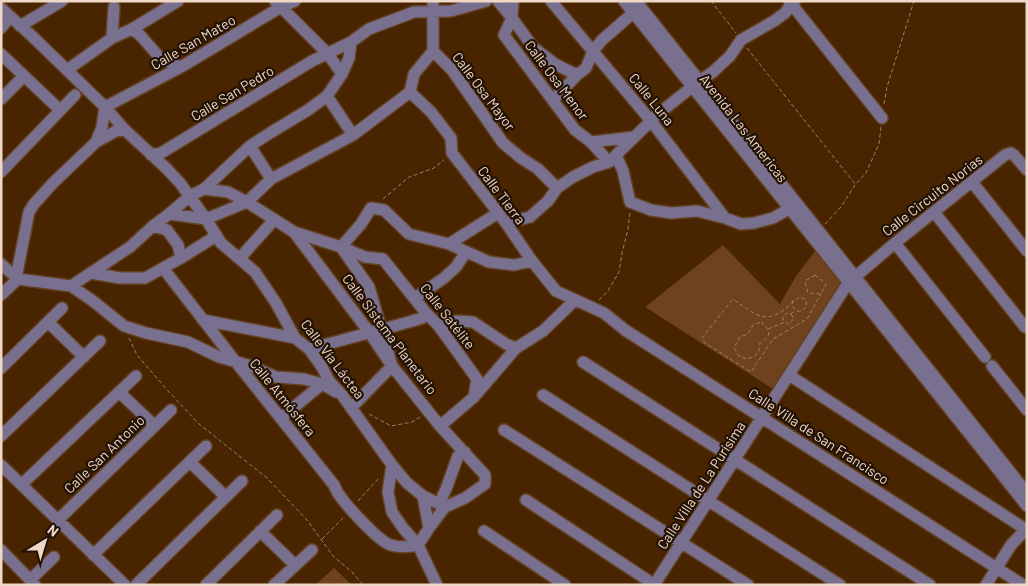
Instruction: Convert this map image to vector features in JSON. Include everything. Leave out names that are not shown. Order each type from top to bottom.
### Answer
[{"type":"street","points":[[20,26],[62,1]]},
{"type":"street","points":[[67,70],[112,38],[132,29],[178,1]]},
{"type":"street","name":"Calle San Mateo","points":[[105,107],[180,68],[278,4],[295,1]]},
{"type":"street","name":"Calle San Pedro","points":[[151,155],[161,153],[312,61],[351,42],[369,29],[433,6],[452,11],[463,4],[486,1]]},
{"type":"street","points":[[498,1],[534,47],[555,64],[577,75]]},
{"type":"street","points":[[512,18],[513,1]]},
{"type":"street","name":"Calle Luna","points":[[551,1],[652,121],[726,218]]},
{"type":"street","name":"Avenida Las Americas","points":[[624,1],[637,7],[789,209],[843,269]]},
{"type":"street","points":[[449,244],[502,218],[530,217],[548,201],[557,188],[573,177],[612,158],[652,121],[714,71],[730,56],[741,40],[785,13],[792,2],[882,118]]},
{"type":"street","points":[[278,4],[328,54],[342,74]]},
{"type":"street","points":[[170,214],[206,219],[247,202],[271,179],[353,134],[410,92],[414,74],[433,51],[433,6]]},
{"type":"street","points":[[112,38],[114,7]]},
{"type":"street","points":[[553,100],[586,68],[593,51],[602,40],[637,7]]},
{"type":"street","name":"Calle Vía Láctea","points":[[1,8],[166,168],[190,196],[221,244],[255,272],[295,338],[309,349],[329,381],[353,406],[392,465],[407,483],[422,496],[442,505]]},
{"type":"street","points":[[1,28],[10,17]]},
{"type":"street","name":"Calle Osa Menor","points":[[512,18],[504,35],[575,130],[612,158]]},
{"type":"street","points":[[132,29],[140,35],[161,59],[180,68]]},
{"type":"street","points":[[71,286],[130,247],[190,196],[204,190],[250,146],[327,96],[342,74],[349,58],[351,42]]},
{"type":"street","name":"Calle Osa Mayor","points":[[433,51],[452,70],[504,143],[521,158],[538,169],[557,188]]},
{"type":"street","points":[[1,54],[60,110]]},
{"type":"street","points":[[1,99],[24,76]]},
{"type":"street","name":"Avenida Las Americas","points":[[696,84],[819,230],[843,269]]},
{"type":"street","name":"Calle Tierra","points":[[410,92],[431,112],[451,138],[452,153],[556,291],[604,313],[625,330]]},
{"type":"street","points":[[1,172],[75,95]]},
{"type":"street","points":[[327,96],[353,134]]},
{"type":"street","points":[[96,142],[102,127],[105,107]]},
{"type":"street","points":[[1,295],[17,278],[29,212],[34,204],[96,142],[116,131],[125,130]]},
{"type":"street","points":[[591,142],[634,138]]},
{"type":"street","points":[[250,146],[271,179]]},
{"type":"street","name":"Calle Circuito Norias","points":[[851,280],[894,243],[1006,156],[1011,153],[1014,155],[1027,170]]},
{"type":"street","points":[[612,158],[622,171],[630,202],[651,210],[671,213],[697,210],[741,224],[773,218],[789,209]]},
{"type":"street","points":[[972,182],[1027,251]]},
{"type":"street","points":[[204,190],[228,192],[294,232],[341,247],[369,288],[392,366],[353,406]]},
{"type":"street","points":[[341,247],[361,224],[370,208],[384,210],[409,234],[449,244],[489,262],[514,265],[532,261]]},
{"type":"street","points":[[934,212],[1025,327]]},
{"type":"street","points":[[240,258],[274,220]]},
{"type":"street","points":[[153,226],[167,230],[178,245],[181,258]]},
{"type":"street","name":"Calle Sistema Planetario","points":[[294,232],[369,332],[392,366],[440,426],[485,474],[485,484],[465,498],[442,505]]},
{"type":"street","points":[[91,273],[120,278],[145,278],[216,236]]},
{"type":"street","points":[[894,243],[1027,410]]},
{"type":"street","name":"Calle Satélite","points":[[341,247],[365,257],[383,259],[426,313],[438,325],[477,379],[474,397]]},
{"type":"street","points":[[415,298],[444,278],[456,267],[466,252]]},
{"type":"street","points":[[1,264],[17,278],[71,286],[124,326],[188,342],[219,357],[248,365],[276,377],[304,379],[322,384],[342,396]]},
{"type":"street","name":"Calle Atmósfera","points":[[163,268],[334,485],[339,495],[382,541],[390,545],[406,547],[418,545]]},
{"type":"street","points":[[843,269],[1027,506]]},
{"type":"street","points":[[851,280],[1027,493]]},
{"type":"street","name":"Calle Villa de La Purísima","points":[[655,585],[851,280]]},
{"type":"street","points":[[440,426],[474,397],[516,348],[543,331],[575,300]]},
{"type":"street","points":[[1,368],[62,308]]},
{"type":"street","points":[[309,349],[422,318],[426,313]]},
{"type":"street","points":[[203,320],[295,338]]},
{"type":"street","points":[[438,325],[457,321],[473,322],[506,344],[516,348]]},
{"type":"street","points":[[48,322],[84,357]]},
{"type":"street","name":"Calle Villa de San Francisco","points":[[625,330],[1023,585]]},
{"type":"street","points":[[1,436],[100,341]]},
{"type":"street","points":[[583,362],[930,585]]},
{"type":"street","points":[[789,375],[1026,528],[1011,544],[986,585]]},
{"type":"street","points":[[22,484],[136,376]]},
{"type":"street","points":[[280,418],[322,384]]},
{"type":"street","points":[[119,392],[155,426]]},
{"type":"street","points":[[543,395],[837,583]]},
{"type":"street","name":"Calle San Antonio","points":[[58,520],[171,410]]},
{"type":"street","points":[[504,430],[748,585]]},
{"type":"street","points":[[93,555],[206,446]]},
{"type":"street","points":[[418,545],[442,505],[458,456],[465,452]]},
{"type":"street","points":[[190,462],[226,496]]},
{"type":"street","points":[[1,465],[125,585]]},
{"type":"street","points":[[392,465],[388,492],[392,512],[418,545],[437,585]]},
{"type":"street","points":[[136,585],[242,481]]},
{"type":"street","points":[[422,496],[429,528]]},
{"type":"street","points":[[526,500],[655,585]]},
{"type":"street","points":[[206,585],[277,515]]},
{"type":"street","points":[[260,531],[295,565]]},
{"type":"street","points":[[484,531],[565,585]]},
{"type":"street","points":[[1,550],[32,582],[54,557]]},
{"type":"street","points":[[274,585],[312,550]]},
{"type":"path","points":[[711,1],[855,185]]},
{"type":"path","points":[[819,230],[841,207],[855,185],[866,173],[879,144],[887,87],[914,1]]},
{"type":"path","points":[[384,199],[409,177],[434,168],[452,153]]},
{"type":"path","points":[[591,306],[608,291],[619,272],[628,229],[630,202]]},
{"type":"path","points":[[793,300],[792,306],[797,311],[802,311],[807,306],[806,300],[800,296],[793,300],[777,315],[765,318],[753,314],[734,299],[702,338],[705,344],[751,372],[773,339],[807,319],[821,294],[826,284],[815,275],[805,281],[808,293],[821,294]]},
{"type":"path","points":[[791,314],[795,309]]},
{"type":"path","points":[[786,322],[783,320],[783,316],[786,313],[791,314]]},
{"type":"path","points":[[768,329],[786,322],[788,324],[794,319],[791,314]]},
{"type":"path","points":[[761,322],[768,329],[769,336],[759,344],[759,351],[754,357],[746,359],[739,356],[734,348],[740,337],[748,334],[753,325],[761,322]]},
{"type":"path","points":[[124,326],[137,354],[169,392],[199,424],[267,478],[307,520],[333,556],[352,572],[363,585]]},
{"type":"path","points":[[368,413],[391,426],[412,422],[429,412]]},
{"type":"shaded area","points":[[723,245],[780,304],[796,276],[816,250],[841,281],[773,389],[645,307]]},
{"type":"shaded area","points":[[333,567],[352,585],[315,585]]}]
